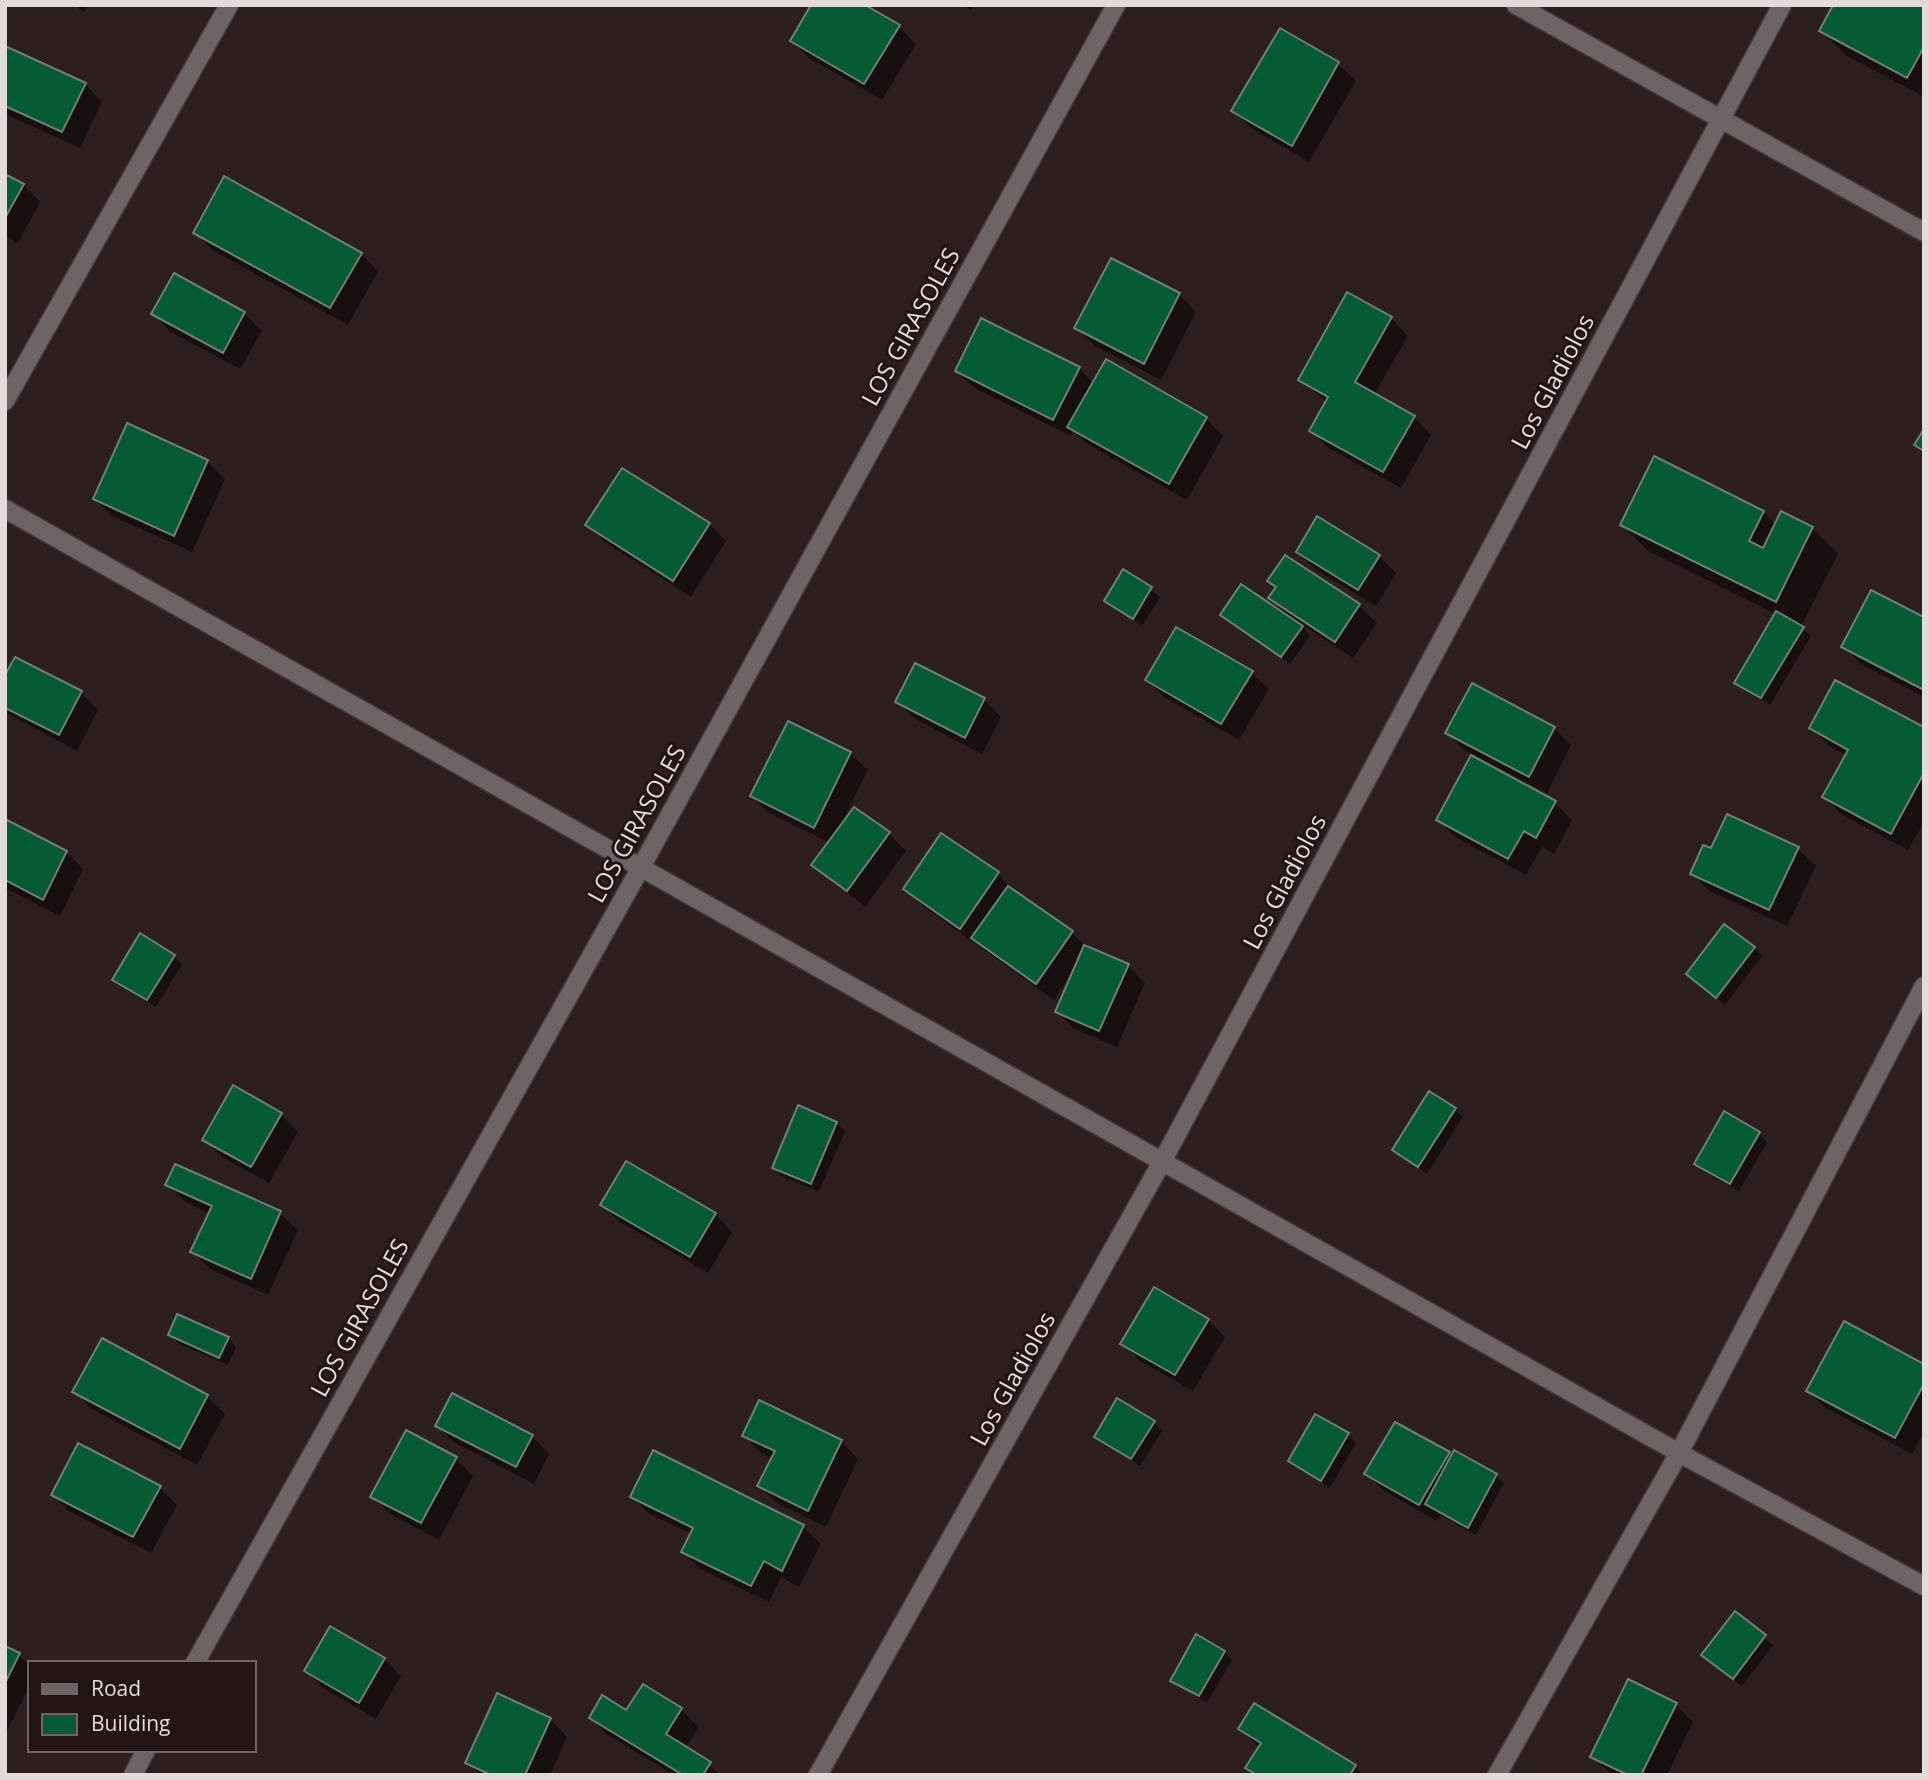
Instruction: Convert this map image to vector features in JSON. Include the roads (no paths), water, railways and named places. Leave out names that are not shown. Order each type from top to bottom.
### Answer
[{"type":"street","points":[[5,401],[229,5]]},
{"type":"street","name":"LOS GIRASOLES","points":[[196,1661],[640,869],[1116,5]]},
{"type":"street","points":[[1516,5],[1924,232]]},
{"type":"street","name":"Los Gladiolos","points":[[818,1775],[1163,1160],[1782,5]]},
{"type":"street","points":[[5,509],[1679,1453],[1924,1586]]},
{"type":"street","points":[[1497,1775],[1679,1453],[1924,986]]},
{"type":"street","points":[[133,1775],[145,1752]]}]
